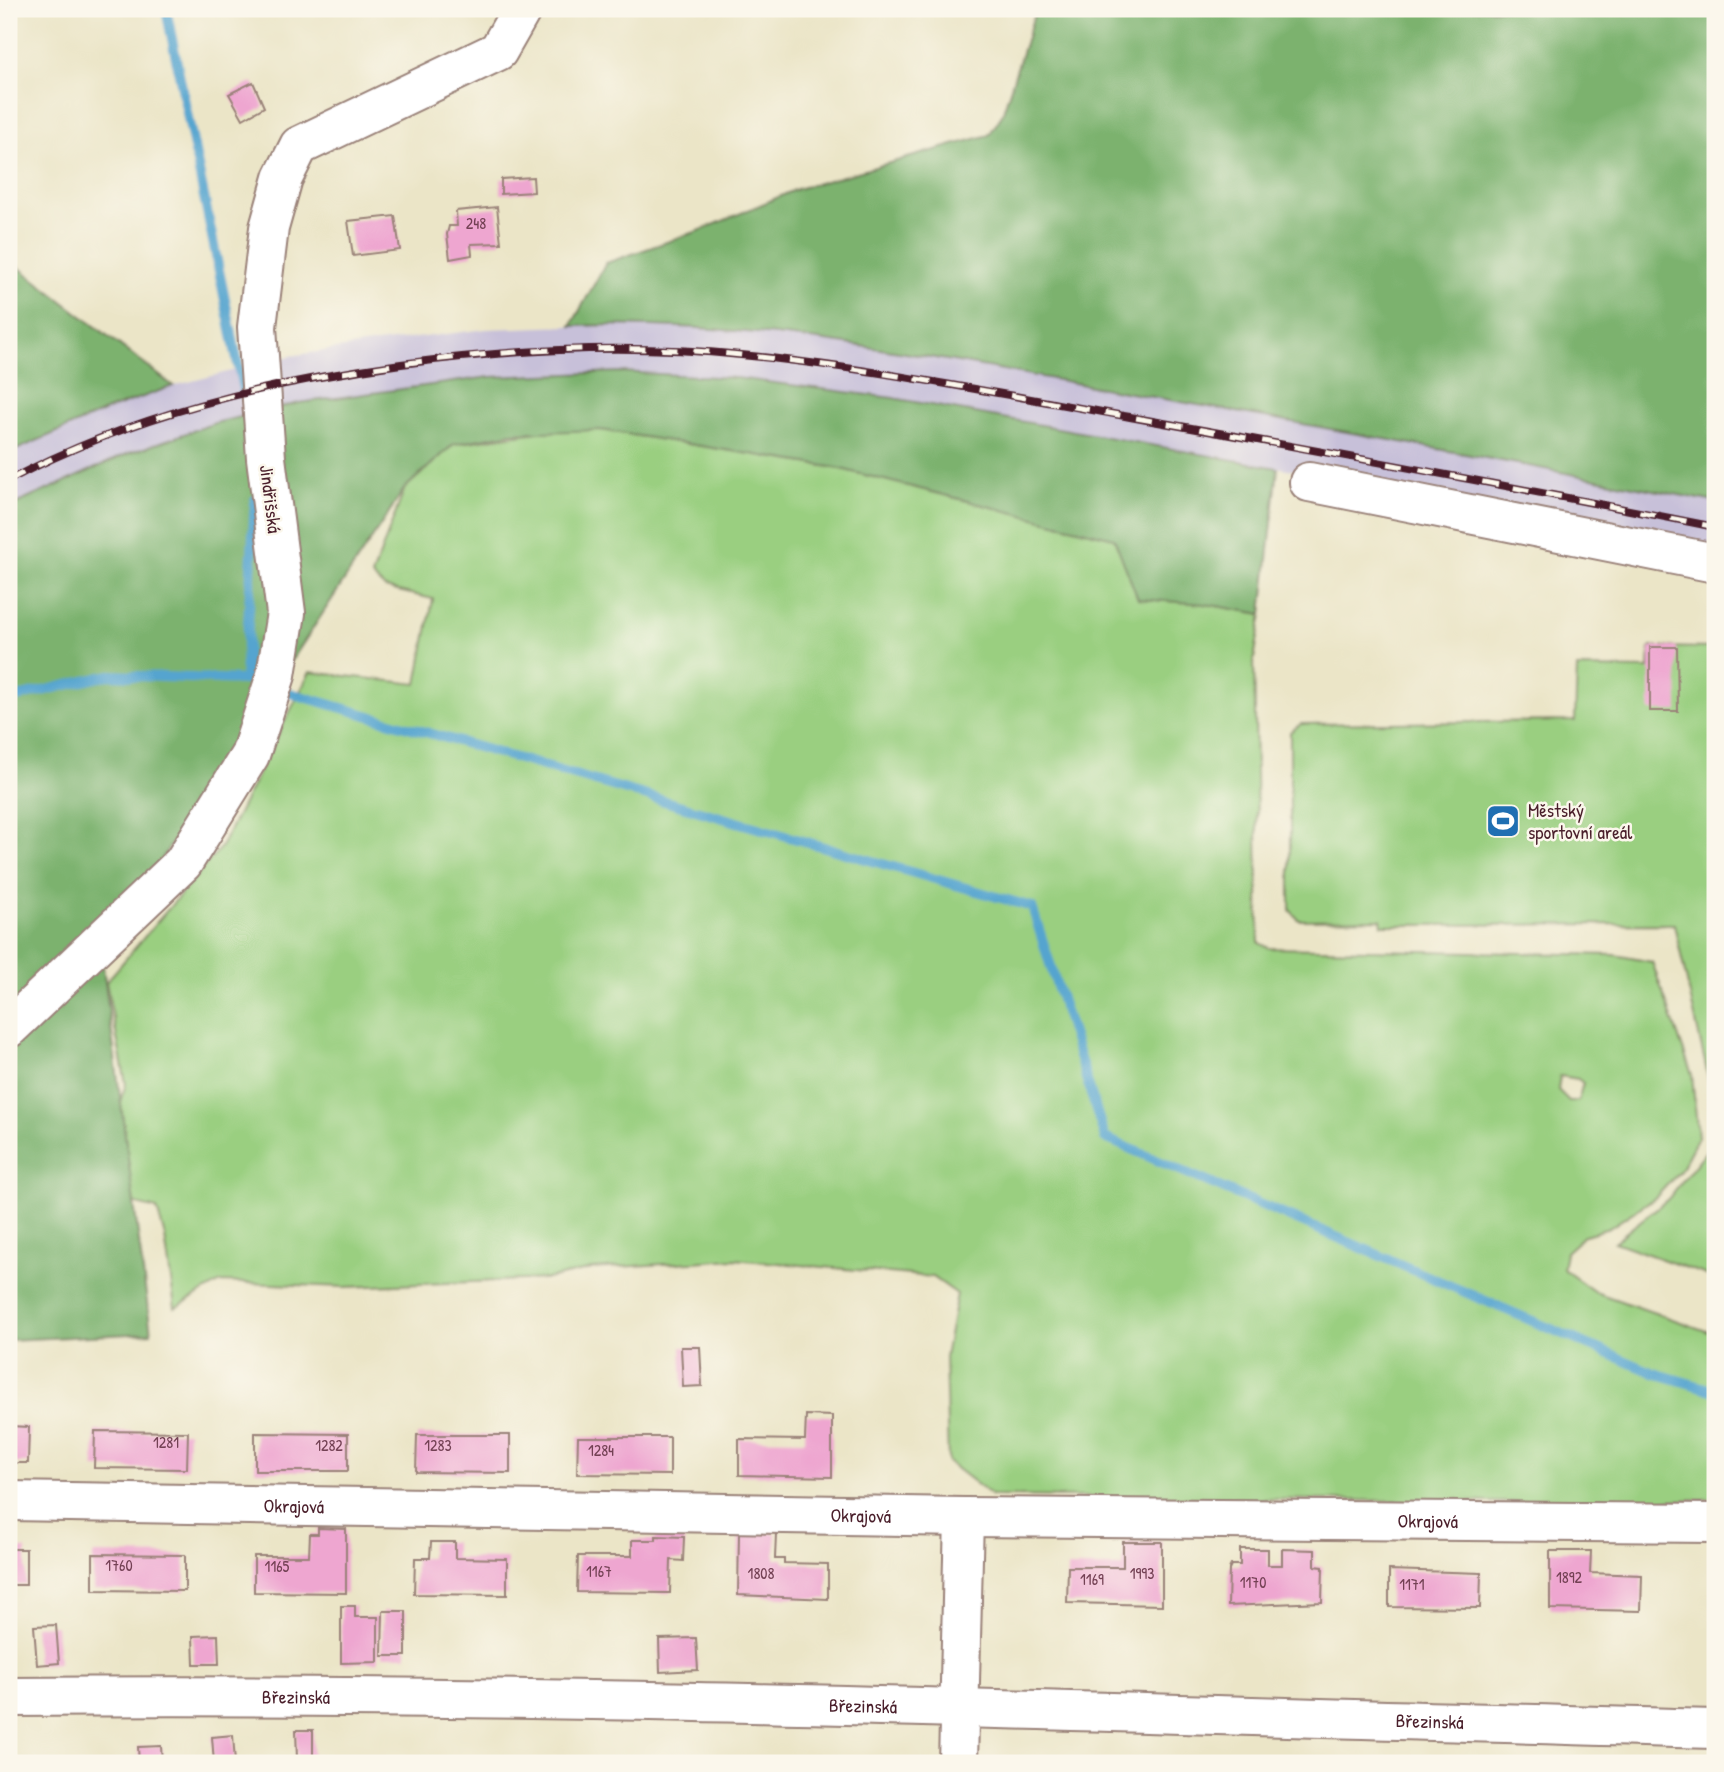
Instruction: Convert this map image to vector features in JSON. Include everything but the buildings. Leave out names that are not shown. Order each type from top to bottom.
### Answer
[{"type":"street","name":"Jindřišská","points":[[9,1028],[183,863],[250,755],[276,675],[286,613],[265,458],[257,327],[269,228],[283,177],[299,146],[498,51],[522,9]]},
{"type":"street","points":[[1309,482],[1715,563]]},
{"type":"street","name":"Okrajová","points":[[9,1501],[964,1517],[1715,1523]]},
{"type":"street","points":[[958,1763],[964,1517]]},
{"type":"street","name":"Březinská","points":[[9,1697],[256,1695],[959,1707],[1715,1729]]},
{"type":"shaded area","points":[[620,324],[741,330],[901,350],[1425,445],[1715,502],[1715,552],[1415,492],[893,398],[736,378],[620,372],[490,377],[299,403],[215,423],[127,454],[9,507],[9,453],[110,409],[173,386],[290,356],[377,343],[486,329]]},
{"type":"green space","points":[[1036,9],[1715,9],[1715,502],[1322,427],[894,351],[701,328],[571,326],[606,263],[704,229],[797,189],[989,135],[1002,115]]},
{"type":"green space","points":[[9,260],[173,386],[110,409],[9,453]]},
{"type":"green space","points":[[620,372],[736,378],[893,398],[1278,468],[1262,614],[1205,604],[1138,599],[1114,538],[837,468],[601,430],[512,433],[454,444],[405,488],[101,951],[151,1333],[9,1340],[9,507],[127,454],[215,423],[299,403],[490,377]]},
{"type":"green space","points":[[559,429],[601,430],[837,468],[1114,538],[1205,604],[1262,614],[1254,659],[1259,943],[1269,948],[1615,955],[1652,962],[1692,1075],[1698,1137],[1680,1171],[1656,1197],[1609,1228],[1585,1235],[1566,1252],[1563,1269],[1595,1292],[1715,1334],[1715,1499],[1576,1503],[992,1496],[948,1462],[945,1357],[957,1294],[933,1277],[734,1259],[592,1269],[547,1279],[345,1287],[221,1282],[175,1308],[165,1237],[157,1209],[116,1199],[102,1155],[126,1084],[106,982],[221,847],[310,672],[417,684],[433,599],[385,588],[372,576],[405,488],[454,444]],"holes":[[[1560,1076],[1578,1079],[1583,1083],[1578,1101],[1569,1101],[1558,1090]]]},
{"type":"green space","name":"Městský sportovní areál","points":[[1650,647],[1715,648],[1715,1107],[1674,924],[1382,925],[1381,919],[1299,920],[1290,910],[1290,732],[1301,724],[1575,721],[1577,668],[1649,669]]},
{"type":"green space","points":[[1715,1140],[1715,1278],[1614,1242],[1668,1199]]},
{"type":"waterway","points":[[166,9],[244,394]]},
{"type":"waterway","points":[[255,500],[245,680],[1032,907],[1105,1138],[1654,1373],[1715,1391]]},
{"type":"waterway","points":[[9,699],[109,675],[245,680]]},
{"type":"railway","points":[[9,480],[103,437],[151,420],[249,392],[299,381],[401,364],[528,351],[656,349],[790,360],[936,382],[1423,470],[1715,527]]},
{"type":"place","name":"Městský sportovní areál","points":[[1503,821]]}]
